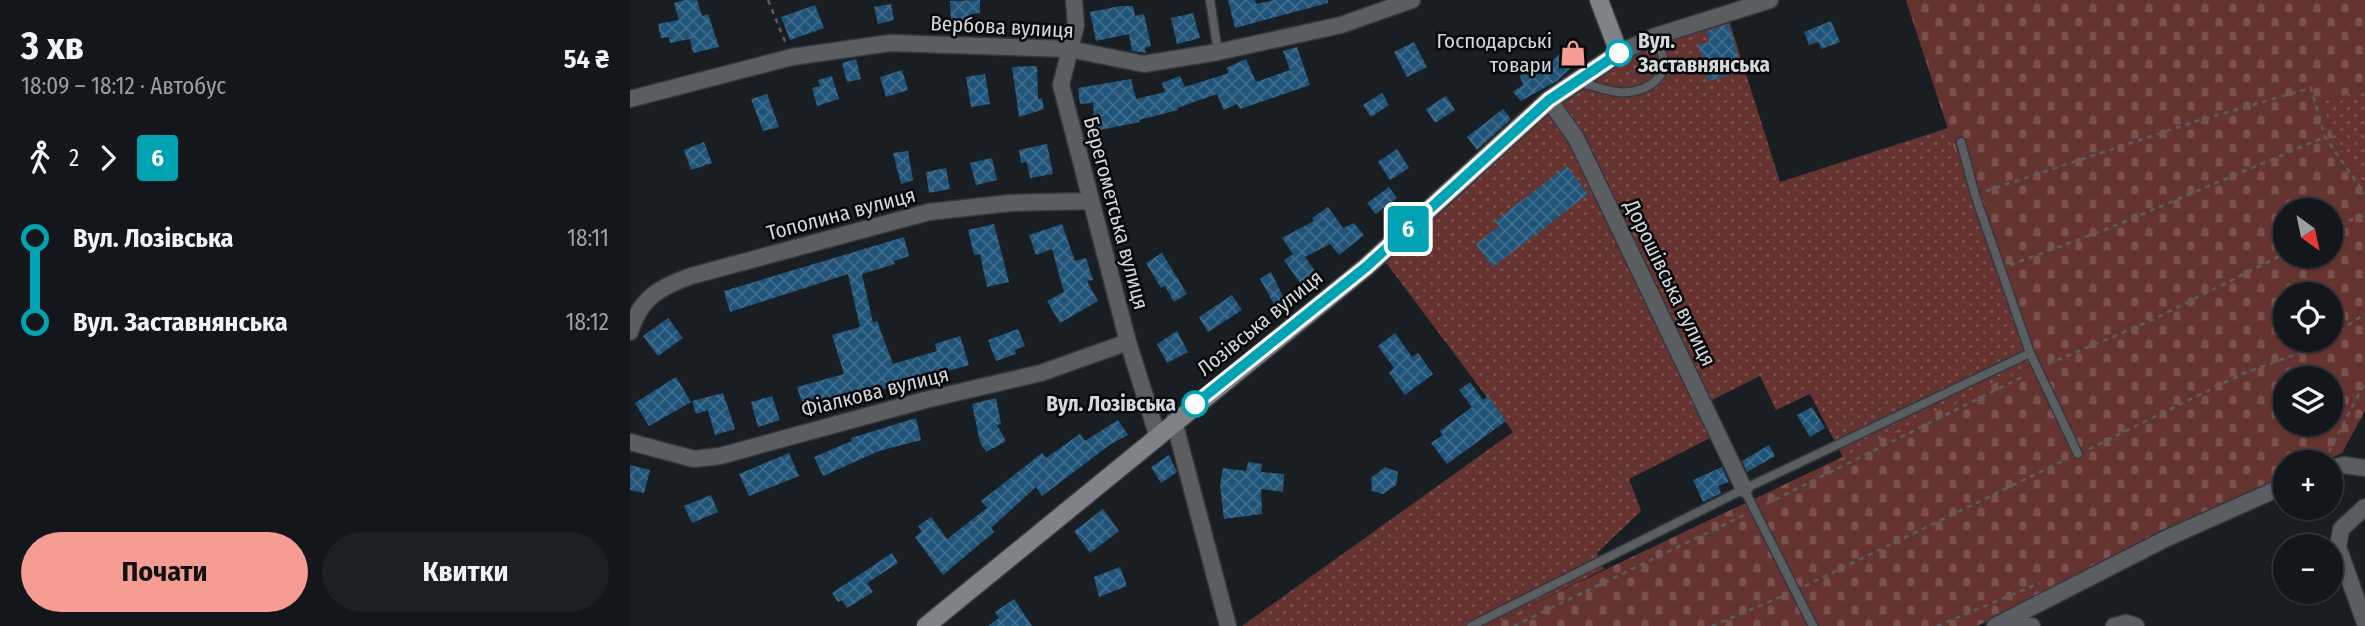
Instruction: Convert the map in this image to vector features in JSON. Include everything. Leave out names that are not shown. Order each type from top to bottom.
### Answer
[{"type":"street","name":"Берегометська вулиця","points":[[1074,0],[1076,25],[1061,85],[1128,342],[1157,434]]},
{"type":"street","name":"Вербова вулиця","points":[[630,100],[792,57],[890,43],[1069,49],[1144,64],[1219,52],[1341,25],[1412,0]]},
{"type":"street","points":[[1599,0],[1619,53],[1653,37],[1770,0]]},
{"type":"street","name":"Лозівська вулиця","points":[[926,626],[1157,434],[1366,267],[1549,100],[1619,53]]},
{"type":"street","name":"Дорошівська вулиця","points":[[1549,100],[1576,138],[1744,489]]},
{"type":"street","name":"Тополина вулиця","points":[[630,332],[634,317],[649,298],[663,286],[691,276],[929,212],[1010,203],[1091,201]]},
{"type":"street","name":"Фіалкова вулиця","points":[[630,442],[694,459],[720,456],[925,400],[1041,373],[1128,342]]},
{"type":"street","points":[[1174,421],[1228,626]]},
{"type":"street","points":[[2343,465],[2365,468]]},
{"type":"street","points":[[1996,625],[2165,539],[2273,491]]},
{"type":"street","points":[[2365,507],[2341,529],[2338,547],[2365,623]]},
{"type":"street","points":[[2114,626],[2126,623],[2136,626]]},
{"type":"street","points":[[1996,625],[2032,626]]},
{"type":"lane","points":[[1210,0],[1219,52]]},
{"type":"lane","points":[[1574,81],[1618,92],[1634,92],[1646,87],[1658,79],[1664,70],[1664,57],[1653,37]]},
{"type":"lane","points":[[1961,142],[1975,195],[2030,353],[2078,454]]},
{"type":"lane","points":[[1471,626],[1744,489],[2030,353]]},
{"type":"lane","points":[[1744,489],[1813,626]]},
{"type":"path","points":[[768,0],[792,57]]},
{"type":"path","points":[[1975,195],[2200,120],[2311,88],[2325,136],[2365,194]]},
{"type":"path","points":[[2002,268],[2107,229],[2325,136]]},
{"type":"path","points":[[2343,224],[2365,213]]},
{"type":"path","points":[[1514,626],[2038,369],[2150,321],[2273,260]]},
{"type":"path","points":[[2343,328],[2365,314]]},
{"type":"path","points":[[1712,626],[1924,531],[2242,374],[2302,352]]},
{"type":"path","points":[[2330,450],[2365,382]]},
{"type":"green space","points":[[1906,0],[2365,0],[2365,90],[2322,101],[2333,136],[2365,185],[2365,411],[2343,451],[2273,450],[2273,486],[1977,626],[1490,626],[1896,431],[2031,365],[1970,197]]},
{"type":"green space","points":[[1728,17],[1780,182],[1948,128],[2031,365],[1844,459],[1810,394],[1776,410],[1760,376],[1708,402],[1722,432],[1629,479],[1641,511],[1597,553],[1604,569],[1490,626],[1242,626],[1513,432],[1378,252],[1609,53]]},
{"type":"green space","points":[[2365,90],[2365,185],[2333,136],[2321,101]]},
{"type":"building","points":[[697,0],[702,16],[708,14],[719,47],[693,53],[690,39],[670,43],[669,37],[661,38],[658,24],[679,20],[674,3]]},
{"type":"building","points":[[980,0],[980,13],[973,14],[973,23],[951,23],[950,1]]},
{"type":"building","points":[[1228,0],[1255,0],[1256,4],[1274,0],[1328,0],[1328,3],[1235,28]]},
{"type":"building","points":[[891,4],[894,20],[878,24],[874,7]]},
{"type":"building","points":[[815,5],[824,28],[790,40],[781,17]]},
{"type":"building","points":[[1133,6],[1135,16],[1144,14],[1151,46],[1145,48],[1146,53],[1132,51],[1129,34],[1096,41],[1090,12]]},
{"type":"building","points":[[1193,13],[1200,38],[1177,44],[1171,18]]},
{"type":"building","points":[[1831,21],[1840,42],[1821,49],[1819,42],[1809,45],[1804,32]]},
{"type":"building","points":[[1729,24],[1742,70],[1709,81],[1698,45],[1709,42],[1706,31]]},
{"type":"building","points":[[1414,42],[1427,67],[1407,77],[1394,52]]},
{"type":"building","points":[[1569,45],[1581,58],[1557,81],[1521,101],[1513,92],[1523,85],[1520,76],[1534,66],[1539,73]]},
{"type":"building","points":[[1297,47],[1310,85],[1240,109],[1237,104],[1224,110],[1217,94],[1177,108],[1178,110],[1139,120],[1140,122],[1095,131],[1093,103],[1080,104],[1078,88],[1131,79],[1136,99],[1165,92],[1162,83],[1180,76],[1185,87],[1229,73],[1226,68],[1246,59],[1256,82],[1290,70],[1283,51]]},
{"type":"building","points":[[856,59],[861,79],[847,82],[842,63]]},
{"type":"building","points":[[1037,66],[1038,99],[1042,98],[1044,109],[1019,117],[1012,67]]},
{"type":"building","points":[[902,70],[908,90],[886,97],[880,77]]},
{"type":"building","points":[[985,74],[990,104],[971,107],[966,77]]},
{"type":"building","points":[[832,76],[839,99],[817,106],[812,88],[820,86],[818,80]]},
{"type":"building","points":[[1382,93],[1389,105],[1371,117],[1363,105]]},
{"type":"building","points":[[767,94],[779,127],[763,131],[751,99]]},
{"type":"building","points":[[1446,96],[1455,110],[1435,123],[1426,109]]},
{"type":"building","points":[[1503,109],[1511,119],[1477,150],[1467,137]]},
{"type":"building","points":[[704,142],[712,163],[691,170],[684,150]]},
{"type":"building","points":[[1047,144],[1053,174],[1030,178],[1027,162],[1021,163],[1019,150]]},
{"type":"building","points":[[1397,149],[1409,168],[1390,180],[1378,162]]},
{"type":"building","points":[[908,151],[913,180],[901,184],[893,153]]},
{"type":"building","points":[[992,158],[997,180],[976,185],[970,163]]},
{"type":"building","points":[[1567,166],[1588,194],[1493,267],[1476,244],[1499,226],[1495,221]]},
{"type":"building","points":[[946,168],[950,189],[929,193],[926,172]]},
{"type":"building","points":[[1389,187],[1397,198],[1376,214],[1367,203]]},
{"type":"building","points":[[1328,207],[1343,228],[1354,223],[1364,235],[1339,255],[1330,244],[1305,257],[1320,278],[1304,289],[1284,260],[1293,254],[1282,238],[1314,221],[1312,218]]},
{"type":"building","points":[[994,224],[1009,282],[987,287],[980,254],[974,255],[968,230]]},
{"type":"building","points":[[1062,224],[1075,261],[1086,258],[1093,280],[1087,281],[1098,301],[1060,323],[1047,301],[1064,292],[1052,249],[1036,255],[1029,235]]},
{"type":"building","points":[[904,237],[909,256],[894,261],[895,264],[862,274],[873,323],[877,321],[893,364],[937,351],[935,344],[960,336],[969,365],[805,411],[797,387],[844,374],[832,335],[860,327],[848,274],[730,312],[724,291]]},
{"type":"building","points":[[1162,253],[1187,294],[1174,302],[1165,286],[1161,288],[1146,263]]},
{"type":"building","points":[[1271,272],[1285,301],[1275,306],[1260,279]]},
{"type":"building","points":[[1232,295],[1242,310],[1208,332],[1199,317]]},
{"type":"building","points":[[668,318],[683,338],[658,356],[643,336]]},
{"type":"building","points":[[1018,329],[1025,346],[1015,350],[1016,354],[996,361],[988,340]]},
{"type":"building","points":[[1177,331],[1188,352],[1167,363],[1157,344]]},
{"type":"building","points":[[1395,333],[1412,357],[1418,353],[1433,374],[1405,395],[1389,373],[1394,368],[1378,346]]},
{"type":"building","points":[[676,377],[691,402],[649,426],[635,403]]},
{"type":"building","points":[[1470,382],[1483,400],[1488,396],[1506,421],[1447,464],[1431,443],[1443,435],[1440,431],[1472,407],[1459,390]]},
{"type":"building","points":[[723,393],[735,429],[715,435],[708,410],[696,414],[692,401]]},
{"type":"building","points":[[772,396],[780,420],[758,427],[751,402]]},
{"type":"building","points":[[996,398],[1001,424],[997,425],[1006,441],[986,452],[980,442],[972,404]]},
{"type":"building","points":[[1812,407],[1825,428],[1810,437],[1797,415]]},
{"type":"building","points":[[916,418],[921,440],[879,451],[823,476],[814,457],[852,441],[851,438]]},
{"type":"building","points":[[1118,420],[1128,435],[1111,444],[1042,496],[1036,487],[991,528],[994,532],[943,575],[915,537],[922,531],[918,526],[931,517],[947,539],[987,508],[981,501],[1042,453],[1046,458],[1080,434],[1085,441]]},
{"type":"building","points":[[1769,445],[1775,456],[1747,472],[1742,461]]},
{"type":"building","points":[[789,453],[799,476],[749,496],[739,474]]},
{"type":"building","points":[[1169,455],[1177,472],[1161,483],[1151,467]]},
{"type":"building","points":[[1248,462],[1262,464],[1261,472],[1284,474],[1283,492],[1261,489],[1262,514],[1224,519],[1220,485],[1223,468],[1246,471]]},
{"type":"building","points":[[630,465],[650,470],[644,493],[630,490]]},
{"type":"building","points":[[1385,467],[1398,472],[1396,485],[1383,494],[1372,491],[1371,478]]},
{"type":"building","points":[[1722,467],[1729,482],[1718,486],[1721,493],[1703,502],[1693,480]]},
{"type":"building","points":[[711,495],[718,512],[692,523],[684,506]]},
{"type":"building","points":[[1103,509],[1119,531],[1090,553],[1074,531]]},
{"type":"building","points":[[892,553],[898,563],[867,583],[873,592],[847,608],[842,600],[838,602],[832,593]]},
{"type":"building","points":[[1120,567],[1127,586],[1099,597],[1094,577]]},
{"type":"building","points":[[1014,599],[1032,626],[988,626],[999,618],[995,612]]},
{"type":"bus line","name":"6","points":[[1195,404],[1366,267],[1549,100],[1619,53]]},
{"type":"place","name":"Господарські товари","points":[[1573,53]]},
{"type":"place","name":"Вул. Заставнянська","points":[[1619,53]]},
{"type":"place","name":"Вул. Лозівська","points":[[1195,404]]}]
